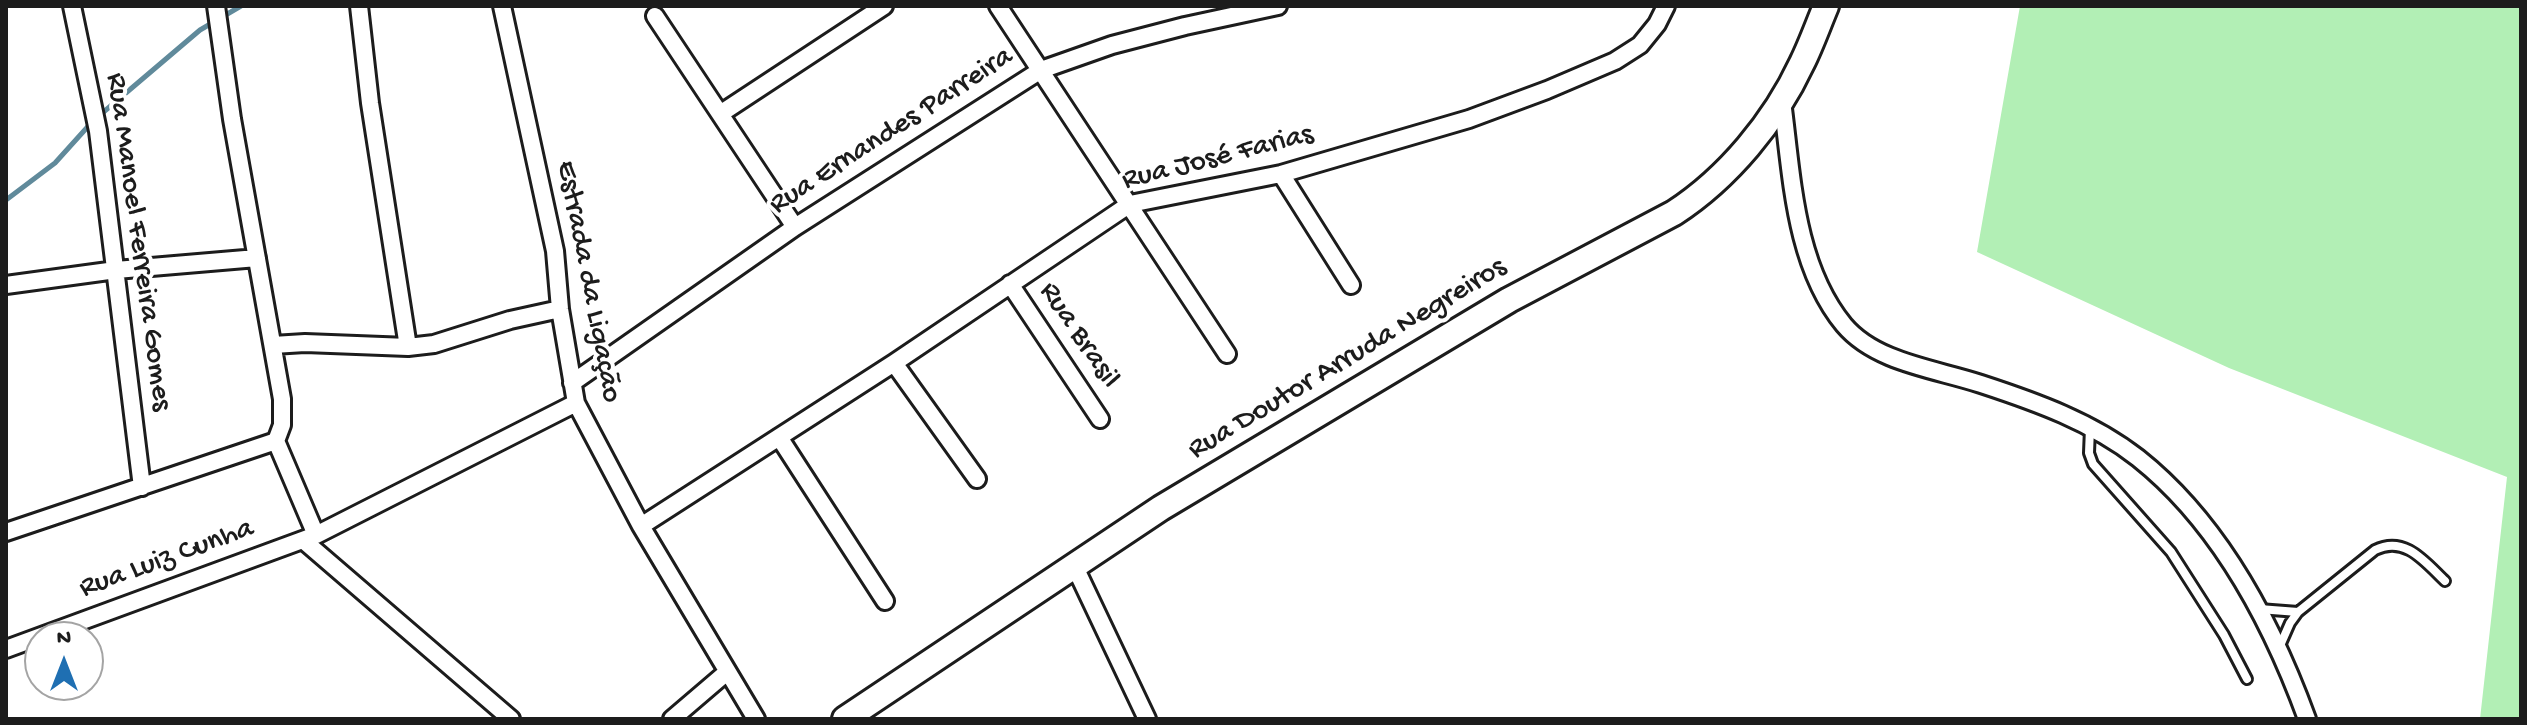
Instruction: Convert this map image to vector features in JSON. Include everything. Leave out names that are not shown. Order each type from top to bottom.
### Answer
[{"type":"street","name":"Rua Manoel Ferreira Gomes","points":[[72,6],[98,131],[142,487]]},
{"type":"street","points":[[359,6],[370,103],[408,347]]},
{"type":"street","name":"Estrada da Ligação","points":[[502,6],[553,240],[560,309],[576,403],[641,526],[756,719]]},
{"type":"street","points":[[720,114],[884,6]]},
{"type":"street","points":[[998,6],[1227,354]]},
{"type":"street","name":"Rua Ernandes Parreira","points":[[572,383],[795,227],[1041,70],[1112,45],[1278,6]]},
{"type":"street","name":"Rua José Farias","points":[[641,526],[894,363],[1130,204],[1281,174],[1469,119],[1615,61],[1640,45],[1657,24],[1666,6]]},
{"type":"street","name":"Rua Doutor Arruda Negreiros","points":[[845,719],[1161,508],[1509,300],[1697,198],[1737,158],[1782,101],[1802,65],[1826,6]]},
{"type":"street","points":[[6,532],[276,441],[283,413],[217,11]]},
{"type":"street","points":[[655,16],[795,227]]},
{"type":"street","points":[[1782,101],[1796,210],[1807,251],[1819,285],[1846,327],[1864,344],[1892,357],[2045,405],[2090,427],[2136,456],[2171,486],[2203,524],[2259,609],[2307,719]]},
{"type":"street","points":[[1281,174],[1351,285]]},
{"type":"street","points":[[6,285],[116,270],[257,258]]},
{"type":"street","name":"Rua Brasil","points":[[1010,284],[1100,419]]},
{"type":"street","points":[[273,345],[305,343],[408,347],[449,341],[510,320],[560,309]]},
{"type":"street","points":[[894,363],[977,479]]},
{"type":"street","name":"Rua Luiz Cunha","points":[[6,649],[309,538],[576,403]]},
{"type":"street","points":[[779,437],[885,601]]},
{"type":"street","name":"Rua Luiz Cunha","points":[[276,441],[309,538],[511,719]]},
{"type":"street","points":[[1074,565],[1147,719]]},
{"type":"street","points":[[672,719],[727,672]]},
{"type":"lane","points":[[2090,427],[2089,453],[2093,464],[2171,552],[2224,635],[2247,679]]},
{"type":"lane","points":[[2279,649],[2298,612],[2375,550],[2390,544],[2409,549],[2445,581]]},
{"type":"lane","points":[[2259,609],[2298,612]]},
{"type":"green space","points":[[2020,6],[2521,6],[2521,719],[2480,719],[2507,477],[2229,368],[1977,252]]},
{"type":"waterway","points":[[100,115],[200,30],[241,6]]},
{"type":"waterway","points":[[6,200],[55,163],[92,122]]}]
